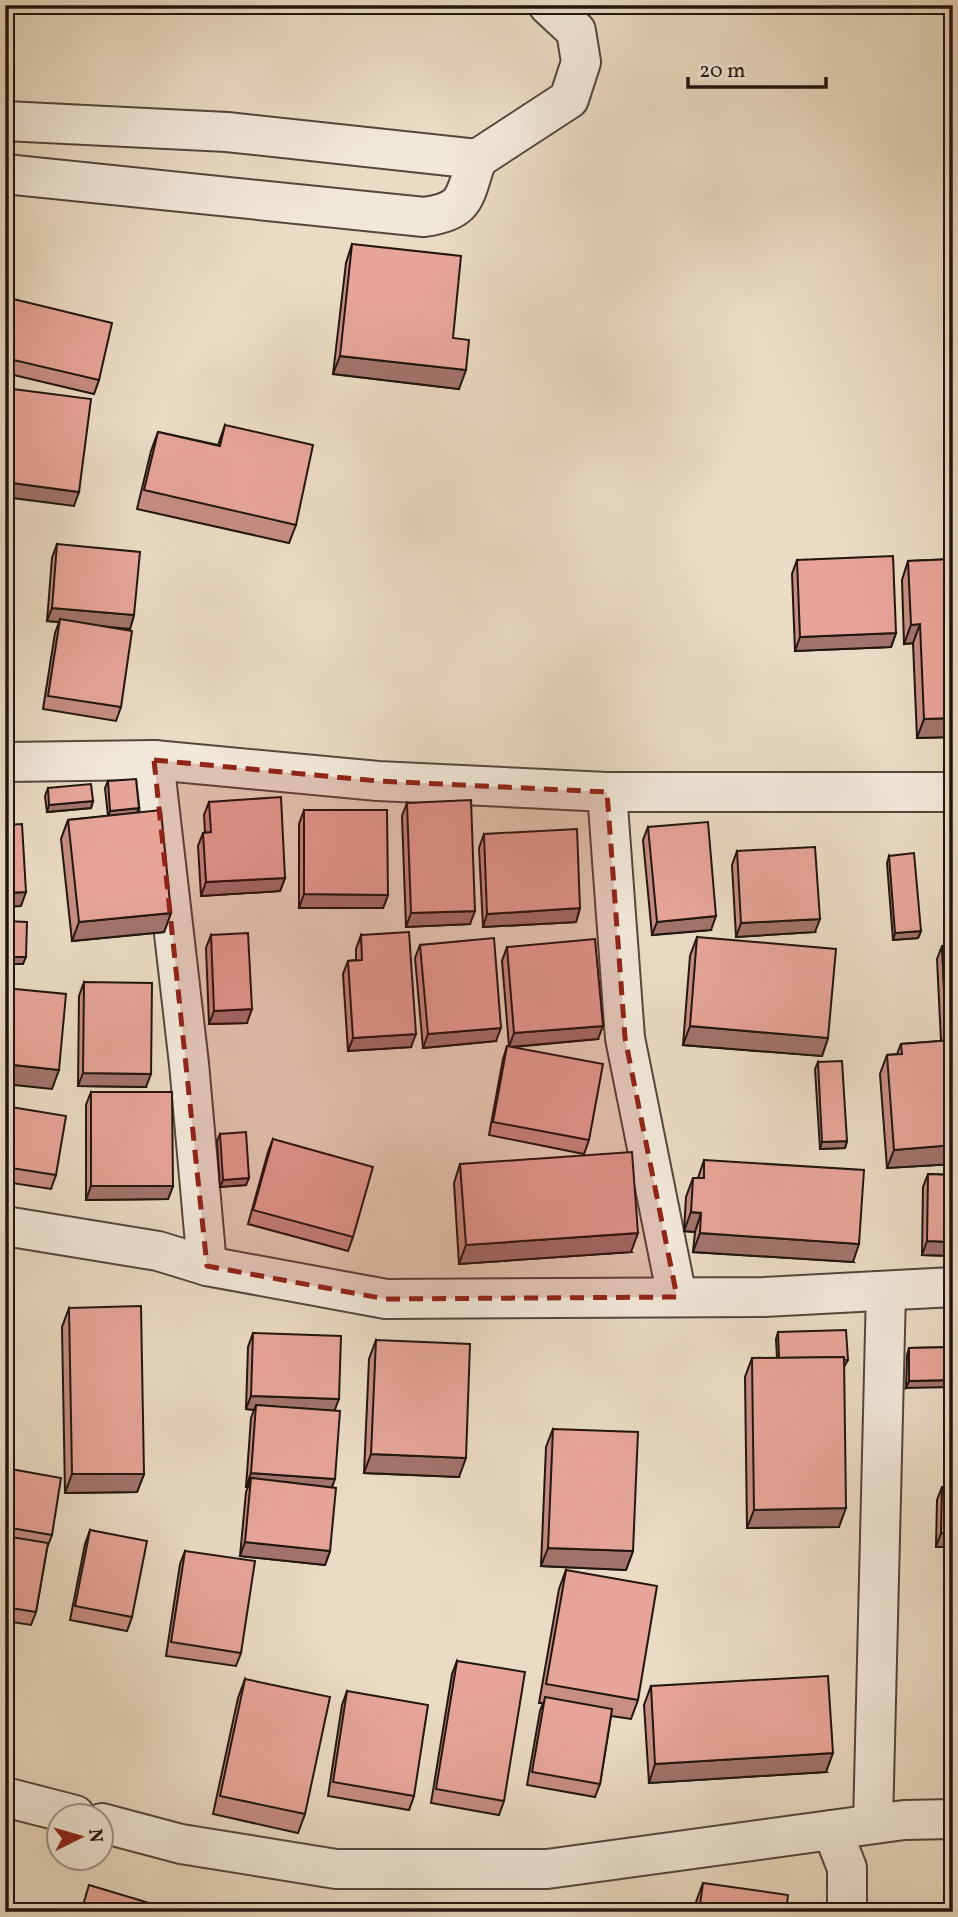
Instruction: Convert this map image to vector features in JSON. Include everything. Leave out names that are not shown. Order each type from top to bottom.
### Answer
[{"type":"street","points":[[5,174],[424,217],[442,214],[457,208],[477,159],[569,99],[581,62],[576,31],[548,5]]},
{"type":"street","points":[[5,121],[227,132],[477,159]]},
{"type":"street","points":[[5,762],[154,760],[378,781],[607,792],[953,792]]},
{"type":"street","points":[[154,760],[189,1064],[207,1266]]},
{"type":"street","points":[[607,792],[625,1038],[677,1297]]},
{"type":"street","points":[[5,1226],[158,1251],[207,1266],[386,1299],[764,1297],[953,1287]]},
{"type":"street","points":[[873,1824],[886,1291]]},
{"type":"street","points":[[5,1797],[46,1808]]},
{"type":"street","points":[[116,1827],[181,1844],[336,1869],[547,1869],[904,1820],[953,1819]]},
{"type":"street","points":[[832,1830],[847,1868],[847,1912]]},
{"type":"highlighted area","points":[[154,760],[378,781],[607,792],[625,1038],[677,1297],[386,1299],[207,1266]]},
{"type":"building","points":[[352,244],[461,256],[453,338],[469,340],[466,370],[340,356]]},
{"type":"building","points":[[5,297],[112,323],[99,380],[5,358]]},
{"type":"building","points":[[5,388],[91,399],[79,492],[5,482]]},
{"type":"building","points":[[225,425],[313,445],[296,525],[144,490],[158,432],[220,446]]},
{"type":"building","points":[[57,544],[140,552],[134,615],[52,608]]},
{"type":"building","points":[[893,556],[896,633],[800,637],[797,560]]},
{"type":"building","points":[[953,559],[953,718],[924,719],[920,624],[911,625],[908,561]]},
{"type":"building","points":[[60,619],[132,631],[121,707],[48,696]]},
{"type":"building","points":[[136,779],[139,808],[110,811],[108,781]]},
{"type":"building","points":[[91,784],[93,801],[49,805],[48,788]]},
{"type":"building","points":[[281,797],[285,878],[206,882],[203,833],[211,832],[209,802]]},
{"type":"building","points":[[471,800],[475,911],[411,913],[407,803]]},
{"type":"building","points":[[161,810],[171,913],[79,922],[68,820]]},
{"type":"building","points":[[304,810],[387,810],[388,895],[304,894]]},
{"type":"building","points":[[708,822],[716,916],[657,922],[648,827]]},
{"type":"building","points":[[22,824],[26,892],[5,893],[5,825]]},
{"type":"building","points":[[577,829],[580,908],[487,914],[484,834]]},
{"type":"building","points":[[815,847],[820,919],[741,923],[737,851]]},
{"type":"building","points":[[914,853],[921,931],[895,933],[889,856]]},
{"type":"building","points":[[5,921],[27,922],[26,957],[5,957]]},
{"type":"building","points":[[409,932],[416,1034],[353,1038],[348,961],[362,960],[361,935]]},
{"type":"building","points":[[248,933],[252,1009],[214,1011],[211,935]]},
{"type":"building","points":[[697,937],[836,949],[828,1038],[690,1026]]},
{"type":"building","points":[[494,938],[501,1028],[428,1034],[420,945]]},
{"type":"building","points":[[595,939],[603,1026],[514,1033],[507,947]]},
{"type":"building","points":[[953,945],[953,1033],[946,1033],[942,946]]},
{"type":"building","points":[[84,982],[152,983],[151,1074],[83,1073]]},
{"type":"building","points":[[5,988],[66,994],[59,1070],[5,1064]]},
{"type":"building","points":[[953,1040],[953,1145],[894,1150],[887,1055],[902,1054],[901,1044]]},
{"type":"building","points":[[507,1046],[603,1064],[589,1140],[493,1122]]},
{"type":"building","points":[[842,1061],[847,1141],[822,1142],[818,1062]]},
{"type":"building","points":[[91,1092],[172,1092],[173,1186],[91,1186]]},
{"type":"building","points":[[5,1106],[66,1116],[56,1175],[5,1167]]},
{"type":"building","points":[[246,1132],[249,1178],[223,1180],[220,1134]]},
{"type":"building","points":[[273,1139],[373,1167],[353,1237],[253,1210]]},
{"type":"building","points":[[632,1152],[638,1233],[466,1245],[460,1164]]},
{"type":"building","points":[[704,1160],[864,1170],[859,1244],[700,1233],[701,1213],[691,1212],[693,1178],[704,1178]]},
{"type":"building","points":[[928,1174],[953,1175],[953,1242],[927,1241]]},
{"type":"building","points":[[141,1306],[144,1474],[72,1474],[69,1308]]},
{"type":"building","points":[[846,1330],[848,1360],[844,1360],[844,1357],[779,1358],[778,1332]]},
{"type":"building","points":[[253,1333],[341,1336],[339,1399],[251,1396]]},
{"type":"building","points":[[376,1340],[470,1344],[466,1458],[371,1454]]},
{"type":"building","points":[[953,1347],[953,1380],[909,1381],[909,1348]]},
{"type":"building","points":[[844,1357],[846,1508],[754,1510],[752,1358]]},
{"type":"building","points":[[256,1405],[340,1411],[335,1479],[251,1473]]},
{"type":"building","points":[[553,1429],[638,1432],[633,1551],[548,1548]]},
{"type":"building","points":[[5,1468],[61,1478],[52,1535],[5,1527]]},
{"type":"building","points":[[251,1478],[336,1488],[330,1551],[245,1542]]},
{"type":"building","points":[[942,1487],[953,1487],[953,1534],[941,1533]]},
{"type":"building","points":[[90,1530],[147,1541],[132,1617],[75,1606]]},
{"type":"building","points":[[5,1536],[48,1543],[36,1612],[5,1607]]},
{"type":"building","points":[[185,1551],[255,1561],[241,1653],[171,1642]]},
{"type":"building","points":[[566,1570],[657,1586],[638,1700],[546,1684]]},
{"type":"building","points":[[457,1661],[525,1672],[504,1801],[436,1789]]},
{"type":"building","points":[[828,1676],[833,1753],[655,1764],[651,1686]]},
{"type":"building","points":[[245,1679],[330,1697],[305,1814],[220,1796]]},
{"type":"building","points":[[347,1691],[428,1705],[414,1796],[333,1782]]},
{"type":"building","points":[[545,1697],[612,1709],[600,1784],[532,1772]]},
{"type":"building","points":[[703,1883],[788,1895],[786,1912],[699,1912]]},
{"type":"building","points":[[89,1885],[149,1903],[147,1912],[81,1912]]}]
